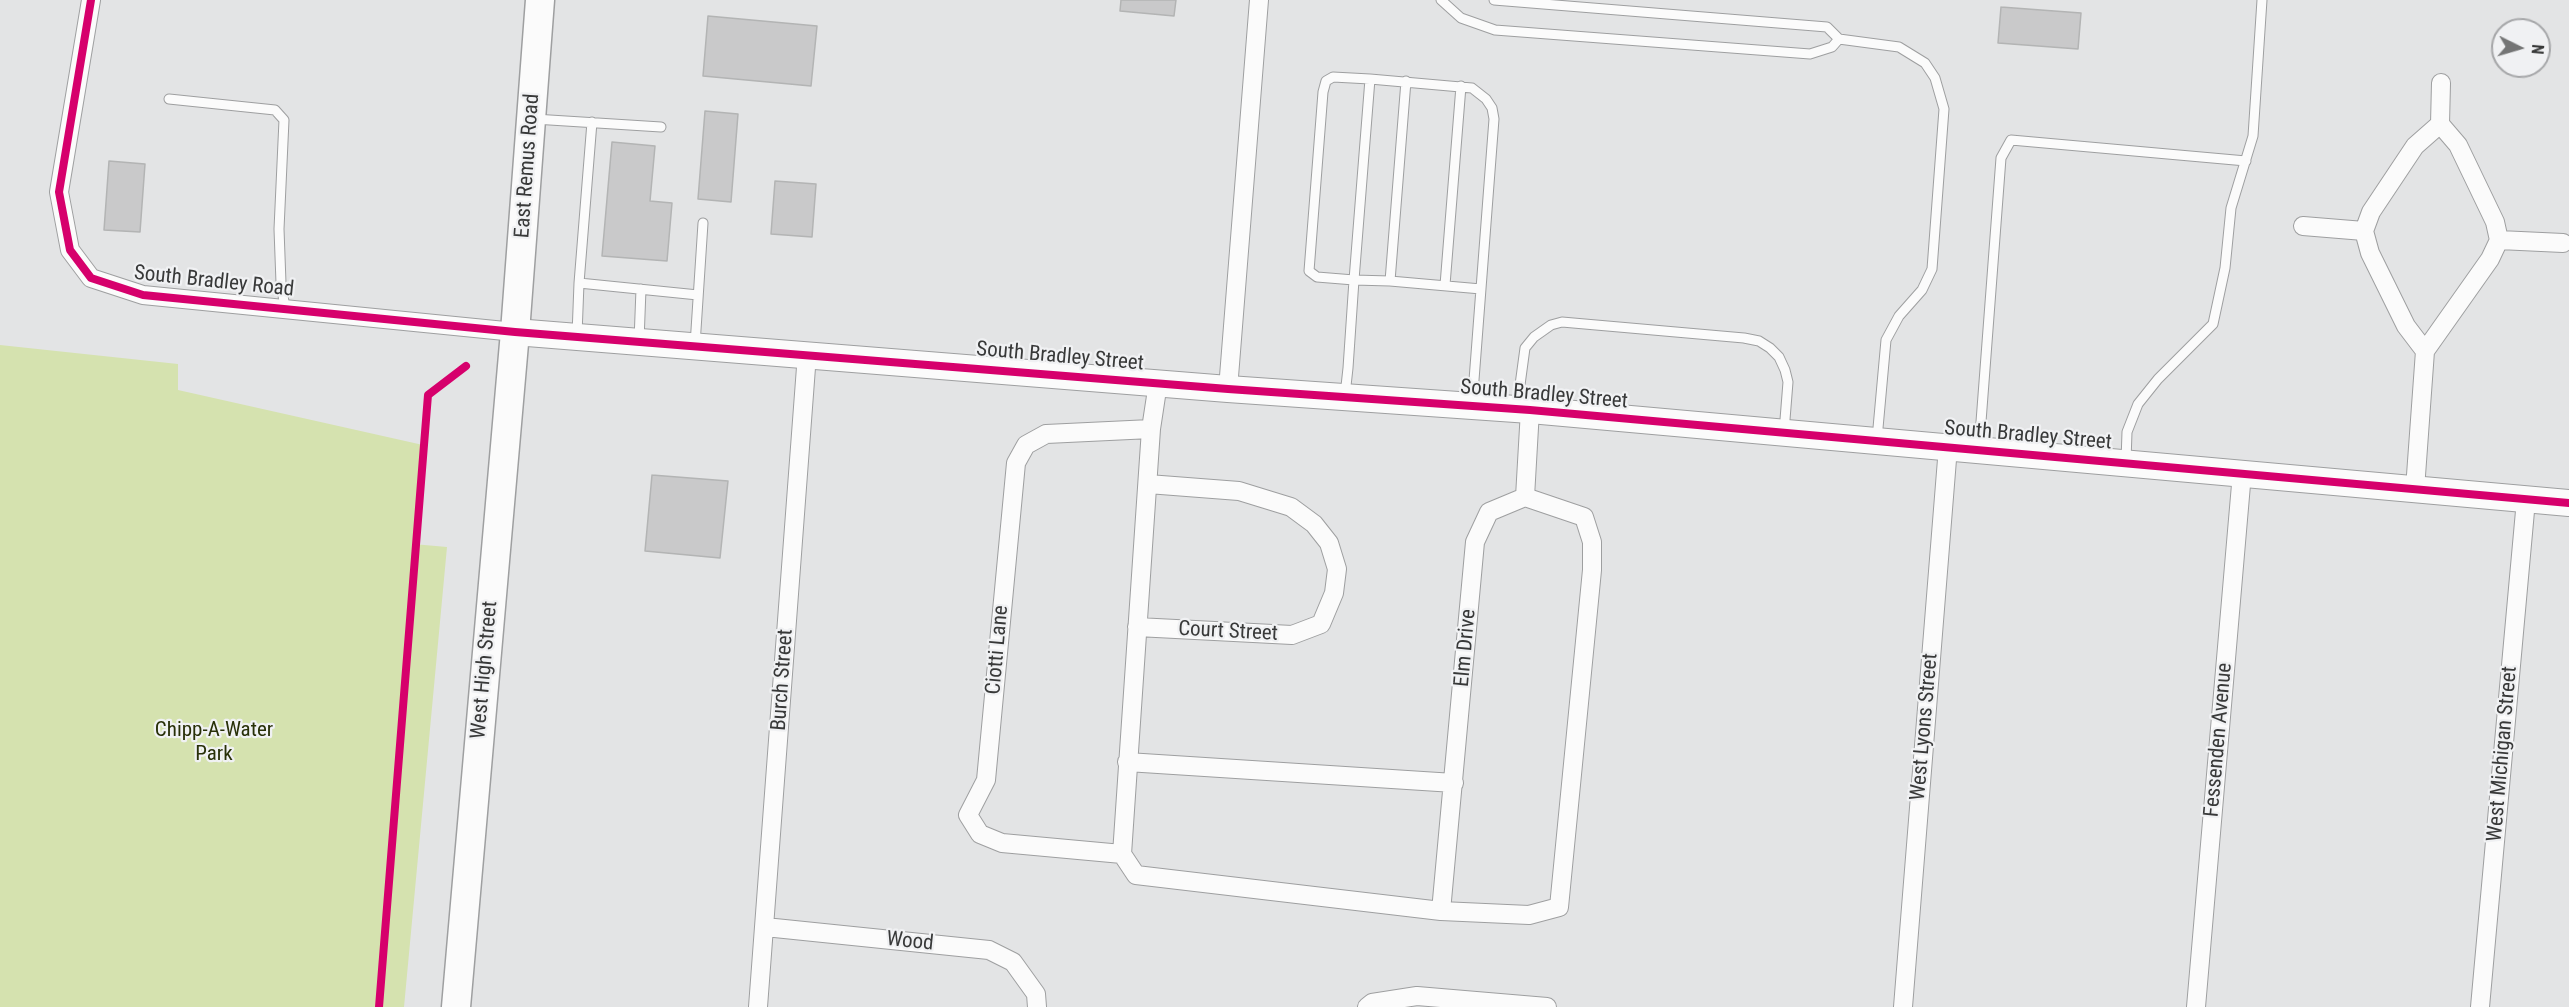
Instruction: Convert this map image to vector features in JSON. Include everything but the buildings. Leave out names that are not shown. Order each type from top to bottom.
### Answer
[{"type":"main road","name":"East Remus Road","points":[[515,332],[540,0]]},
{"type":"main road","name":"West High Street","points":[[456,1007],[515,332]]},
{"type":"street","name":"South Bradley Road","points":[[91,0],[60,192],[70,250],[91,278],[143,295],[515,332]]},
{"type":"street","points":[[1228,389],[1259,0]]},
{"type":"street","points":[[2415,489],[2425,351],[2490,259],[2499,240],[2495,222],[2458,145],[2440,124],[2442,82]]},
{"type":"street","points":[[2425,351],[2406,326],[2370,253],[2364,231],[2372,212],[2415,146],[2440,124]]},
{"type":"street","points":[[2303,226],[2364,231]]},
{"type":"street","points":[[2499,240],[2563,243]]},
{"type":"street","name":"South Bradley Street","points":[[515,332],[1228,389],[1523,410],[2569,503]]},
{"type":"street","name":"Burch Street","points":[[758,1007],[807,354]]},
{"type":"street","points":[[1158,383],[1151,429],[1122,854],[1136,875],[1441,911],[1529,915],[1559,907],[1592,570],[1592,542],[1584,517],[1525,497],[1523,410]]},
{"type":"street","name":"Ciotti Lane","points":[[1122,854],[1002,843],[980,834],[968,815],[986,780],[1016,463],[1026,445],[1046,434],[1151,429]]},
{"type":"street","name":"West Lyons Street","points":[[1903,1007],[1948,447]]},
{"type":"street","name":"Fessenden Avenue","points":[[2196,1007],[2241,473]]},
{"type":"street","name":"Court Street","points":[[1137,627],[1292,635],[1321,624],[1334,593],[1337,569],[1329,543],[1314,524],[1291,507],[1239,492],[1148,484]]},
{"type":"street","name":"Elm Drive","points":[[1441,911],[1475,542],[1488,512],[1525,497]]},
{"type":"street","name":"West Michigan Street","points":[[2480,1007],[2526,500]]},
{"type":"street","points":[[1128,762],[1454,783]]},
{"type":"street","name":"Wood","points":[[765,927],[989,951],[1013,962],[1037,1000]]},
{"type":"street","points":[[1367,1007],[1372,1002],[1417,996],[1547,1007]]},
{"type":"lane","points":[[1441,0],[1461,18],[1495,30],[1810,54],[1832,47],[1839,39]]},
{"type":"lane","points":[[1494,0],[1827,27],[1839,39],[1881,43],[1912,53],[1925,63],[1935,78],[1944,109],[1932,269],[1922,290],[1899,316],[1886,340],[1877,441]]},
{"type":"lane","points":[[2126,463],[2127,432],[2138,404],[2158,379],[2213,324],[2225,268],[2230,208],[2253,136],[2262,0]]},
{"type":"lane","points":[[1472,406],[1481,289],[1494,118],[1486,99],[1472,88],[1461,86],[1370,78],[1333,77],[1326,81],[1323,92],[1309,271],[1317,277],[1481,289]]},
{"type":"lane","points":[[1345,398],[1370,78]]},
{"type":"lane","points":[[1390,281],[1406,81]]},
{"type":"lane","points":[[1445,285],[1461,86]]},
{"type":"lane","points":[[169,99],[275,111],[284,120],[279,229],[281,283],[285,308]]},
{"type":"lane","points":[[531,118],[662,127]]},
{"type":"lane","points":[[577,337],[592,122]]},
{"type":"lane","points":[[1979,450],[2001,158],[2011,140],[2246,161]]},
{"type":"lane","points":[[695,345],[703,223]]},
{"type":"lane","points":[[579,283],[698,295]]},
{"type":"lane","points":[[639,341],[641,289]]},
{"type":"lane","points":[[1523,410],[1525,348],[1534,337],[1551,325],[1562,322],[1744,338],[1759,341],[1770,348],[1785,370],[1788,382],[1783,434]]},
{"type":"green space","name":"Chipp-A-Water Park","points":[[0,345],[178,364],[178,390],[423,445],[413,544],[447,547],[404,1007],[0,1007]]},
{"type":"cycle path","points":[[91,0],[59,192],[70,250],[91,278],[143,295],[515,332],[1228,389],[1530,410],[2569,503]]},
{"type":"cycle path","points":[[379,1007],[428,395],[466,366]]}]
